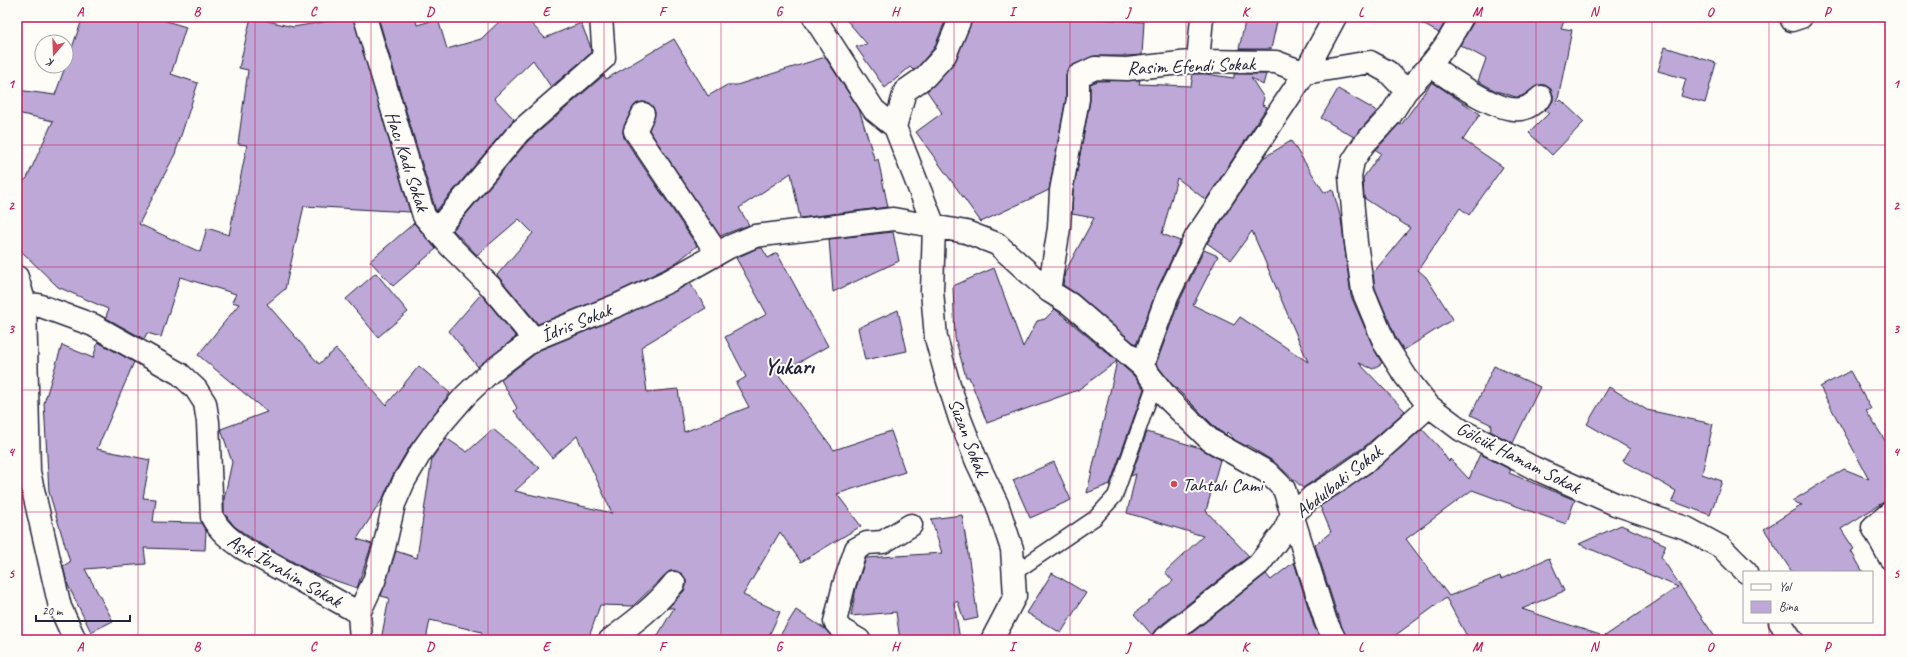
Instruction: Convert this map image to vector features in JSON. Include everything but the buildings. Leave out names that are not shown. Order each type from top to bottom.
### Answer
[{"type":"street","name":"Hacı Kadı Sokak","points":[[365,17],[424,216],[436,231],[491,287],[534,339]]},
{"type":"street","points":[[436,231],[519,132],[604,58],[601,17]]},
{"type":"street","points":[[814,17],[874,110],[895,126],[934,226],[966,232],[997,244],[1049,291],[1070,304],[1148,374],[1169,400],[1210,440],[1266,472],[1284,489],[1326,622],[1335,640]]},
{"type":"street","points":[[895,126],[905,91],[925,77],[945,55],[961,17]]},
{"type":"street","points":[[1198,61],[1202,17]]},
{"type":"street","points":[[1148,374],[1167,297],[1196,237],[1305,73],[1335,17]]},
{"type":"street","name":"Gölcük Hamam Sokak","points":[[1462,17],[1453,35],[1431,66],[1406,91],[1390,116],[1364,144],[1354,160],[1350,176],[1363,291],[1385,344],[1406,377],[1429,406],[1461,430],[1534,468],[1615,504],[1686,528],[1721,547],[1745,571]]},
{"type":"street","name":"Rasim Efendi Sokak","points":[[1049,291],[1059,228],[1061,191],[1078,99],[1078,76],[1095,68],[1127,69],[1198,61],[1276,62],[1305,73]]},
{"type":"street","points":[[1305,73],[1370,62],[1388,72],[1406,91]]},
{"type":"street","points":[[1431,66],[1467,90],[1494,104],[1510,109],[1525,108],[1541,97]]},
{"type":"street","points":[[643,114],[635,131],[717,253]]},
{"type":"street","name":"İdris Sokak","points":[[359,613],[374,581],[384,548],[394,504],[404,481],[421,452],[441,424],[466,395],[489,373],[534,339],[618,305],[668,281],[717,253],[755,236],[856,222],[893,219],[934,226]]},
{"type":"street","name":"Suzan Sokak","points":[[934,226],[932,291],[936,338],[960,419],[977,462],[997,504],[1012,549],[1015,596],[992,640]]},
{"type":"street","points":[[17,277],[25,304],[22,385],[29,472],[60,607],[75,640]]},
{"type":"street","name":"Aşık İbrahim Sokak","points":[[25,304],[38,305],[93,325],[180,374],[196,389],[205,403],[208,422],[212,517],[219,529],[226,537],[244,549],[359,613]]},
{"type":"street","name":"Abdulbaki Sokak","points":[[1163,640],[1259,564],[1283,533],[1292,516],[1314,496],[1372,457],[1429,406]]},
{"type":"street","points":[[1890,513],[1873,527],[1890,558]]},
{"type":"street","points":[[859,640],[842,630],[835,622],[844,585],[856,550],[867,543],[883,542],[911,525]]},
{"type":"street","points":[[610,640],[639,618],[664,596],[674,583]]},
{"type":"street","points":[[359,613],[361,640]]},
{"type":"street","points":[[1781,623],[1792,640]]},
{"type":"lane","points":[[1014,573],[1095,518],[1115,496],[1148,374]]},
{"type":"place","name":"Tahtalı Cami","points":[[1174,484]]},
{"type":"district","name":"Yukarı","points":[[789,366]]}]
